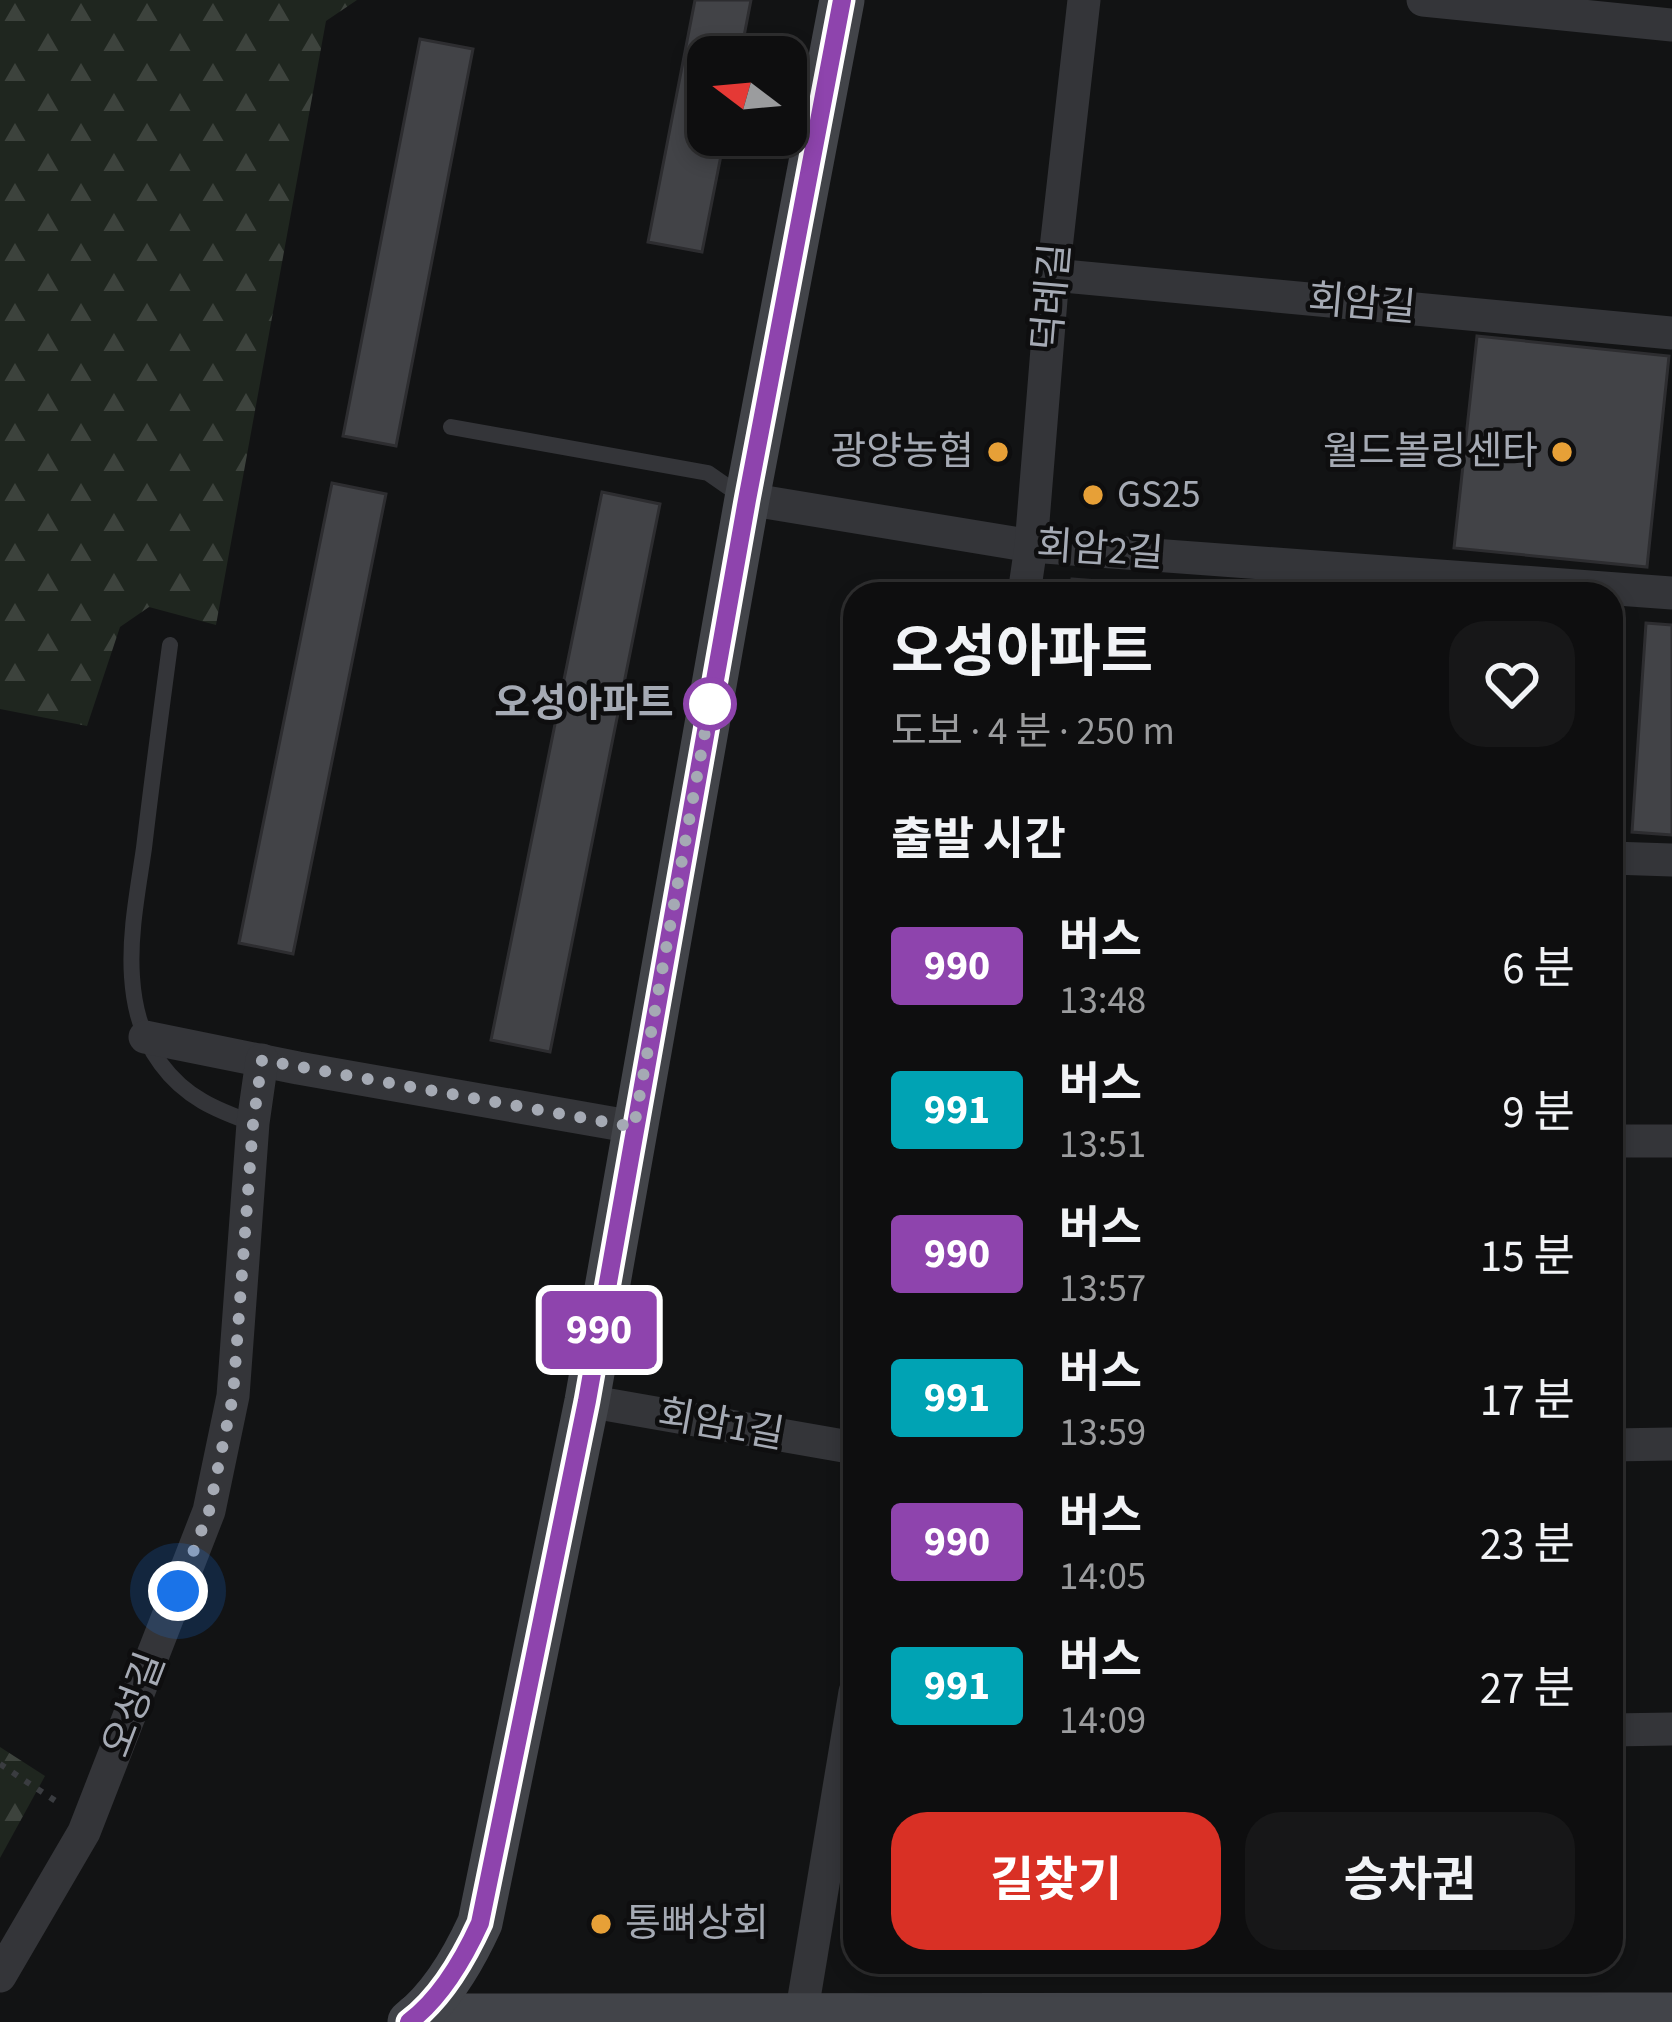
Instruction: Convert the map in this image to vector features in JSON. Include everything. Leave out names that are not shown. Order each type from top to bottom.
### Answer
[{"type":"street","points":[[413,2019],[468,1950],[480,1923],[587,1401],[747,500],[842,0]]},
{"type":"street","name":"덕례길","points":[[1026,582],[1084,0]]},
{"type":"street","points":[[1424,0],[1672,25]]},
{"type":"street","name":"회암길","points":[[1053,275],[1672,333]]},
{"type":"street","name":"회암2길","points":[[747,500],[1031,546],[1522,582]]},
{"type":"street","name":"회암2길","points":[[1623,589],[1672,593]]},
{"type":"street","points":[[1623,858],[1672,860]]},
{"type":"street","points":[[146,1037],[634,1127]]},
{"type":"street","name":"오성길","points":[[0,1976],[84,1832],[209,1511],[233,1396],[262,1060]]},
{"type":"street","points":[[1623,1141],[1672,1141]]},
{"type":"street","name":"회암1길","points":[[587,1401],[843,1446]]},
{"type":"street","points":[[1623,1445],[1672,1444]]},
{"type":"street","points":[[1623,1730],[1672,1729]]},
{"type":"street","points":[[802,2019],[843,1785]]},
{"type":"street","points":[[413,2019],[1672,2014]]},
{"type":"lane","points":[[451,427],[708,473],[747,500]]},
{"type":"lane","points":[[170,645],[134,921],[132,976],[137,1012],[161,1064],[186,1093],[253,1124]]},
{"type":"green space","points":[[0,0],[357,0],[326,21],[216,625],[149,607],[120,627],[87,726],[0,709]]},
{"type":"green space","points":[[0,1747],[45,1776],[0,1858]]},
{"type":"building","points":[[695,0],[751,0],[744,36],[688,36]]},
{"type":"building","points":[[420,39],[473,49],[396,446],[343,436]]},
{"type":"building","points":[[687,41],[687,156],[721,156],[702,252],[648,242]]},
{"type":"building","name":"월드볼링센타","points":[[1477,336],[1669,356],[1647,567],[1454,548]]},
{"type":"building","points":[[332,483],[386,494],[293,954],[239,943]]},
{"type":"building","points":[[602,492],[660,504],[550,1052],[491,1040]]},
{"type":"building","points":[[1646,623],[1672,625],[1672,835],[1632,832]]},
{"type":"bus line","name":"990","points":[[409,2022],[442,1987],[480,1923],[587,1401],[747,500],[842,0]]},
{"type":"place","name":"광양농협","points":[[998,452]]},
{"type":"place","name":"월드볼링센타","points":[[1562,452]]},
{"type":"place","name":"GS25","points":[[1093,495]]},
{"type":"place","name":"오성아파트","points":[[710,704]]},
{"type":"place","name":"통뼈상회","points":[[601,1924]]},
{"type":"route","points":[[178,1591],[209,1511],[233,1396],[262,1060],[634,1127],[710,704]]}]
